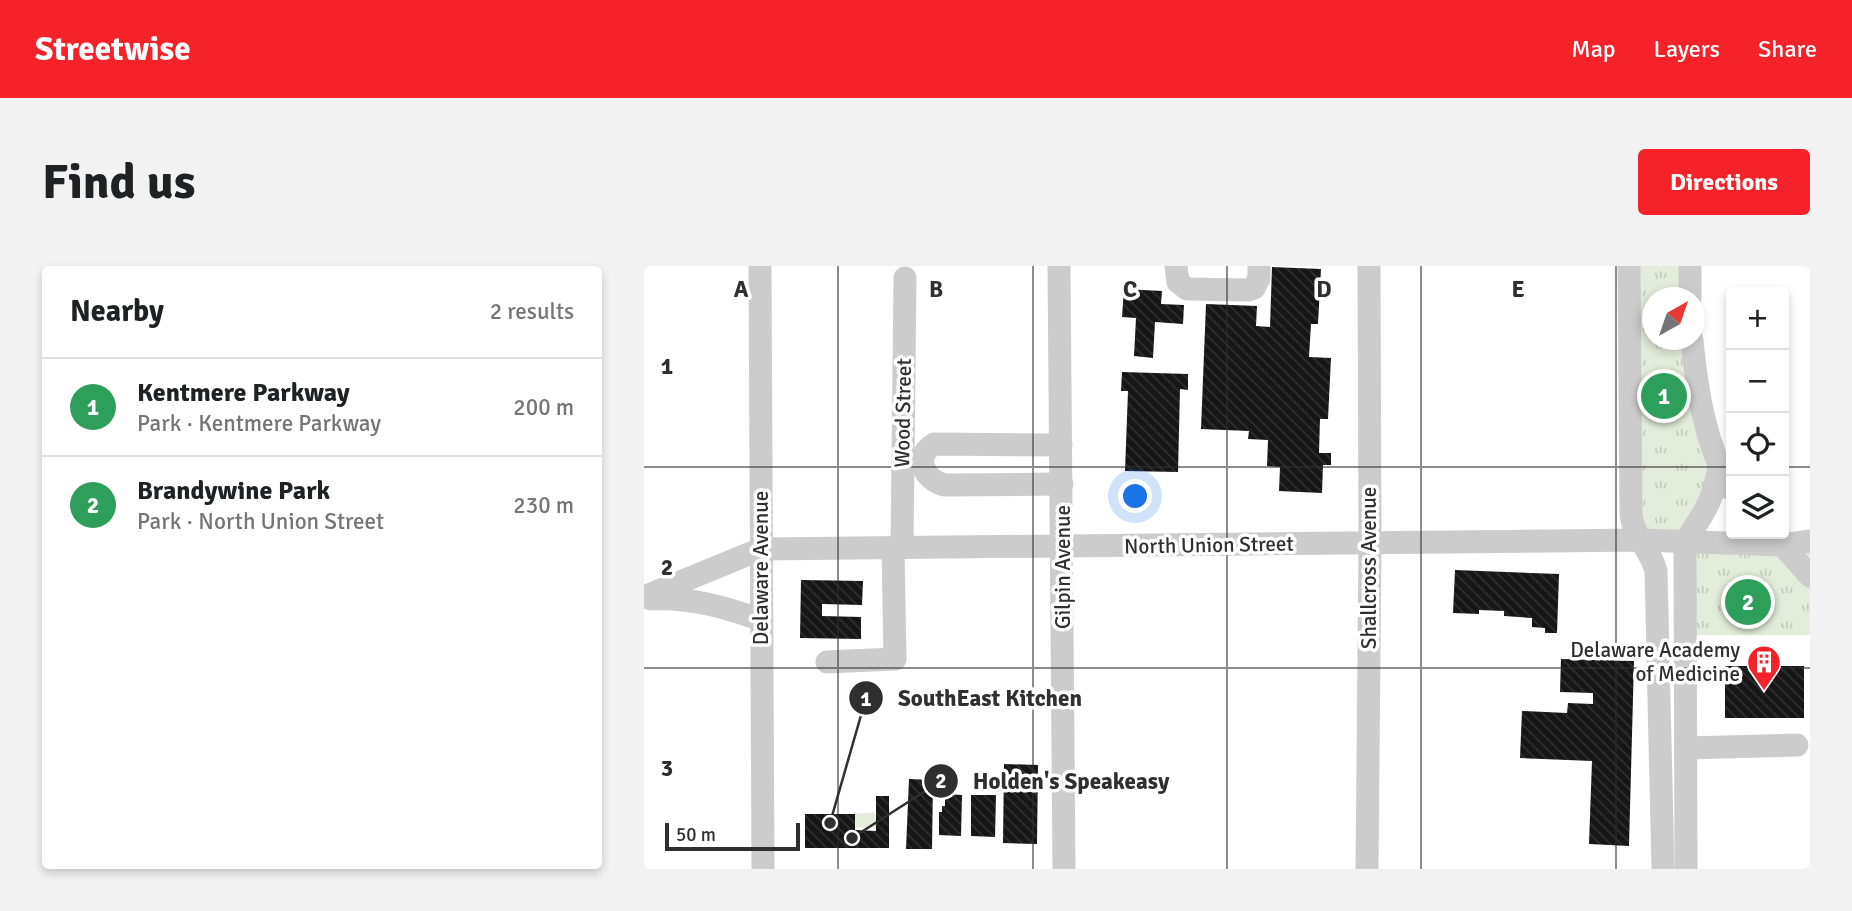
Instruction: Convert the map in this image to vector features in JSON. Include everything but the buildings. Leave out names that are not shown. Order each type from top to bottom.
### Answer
[{"type":"street","name":"Delaware Avenue","points":[[760,266],[763,869]]},
{"type":"street","name":"Gilpin Avenue","points":[[1059,266],[1064,869]]},
{"type":"street","points":[[1176,266],[1178,282],[1187,289],[1248,290],[1254,288],[1257,283],[1258,266]]},
{"type":"street","name":"Shallcross Avenue","points":[[1367,869],[1370,543],[1368,266]]},
{"type":"street","points":[[1629,266],[1631,522],[1649,552],[1656,571],[1662,869]]},
{"type":"street","points":[[1690,266],[1690,287]]},
{"type":"street","name":"Wood Street","points":[[827,662],[895,659],[905,278]]},
{"type":"street","points":[[1693,350],[1703,415],[1719,468],[1726,480]]},
{"type":"street","points":[[1061,445],[934,444],[924,453],[922,466],[929,478],[945,485],[1062,484]]},
{"type":"street","points":[[1686,869],[1685,542],[1706,511],[1719,468]]},
{"type":"street","name":"North Union Street","points":[[644,598],[761,549],[1641,540],[1810,541]]},
{"type":"street","points":[[1777,540],[1810,576]]},
{"type":"street","name":"North Union Street","points":[[644,598],[675,598],[725,607],[761,620]]},
{"type":"street","points":[[1686,748],[1797,745]]},
{"type":"green space","points":[[1629,266],[1690,266],[1690,287],[1642,287],[1642,350],[1694,350],[1719,468],[1685,542],[1641,540]]},
{"type":"green space","points":[[1810,541],[1810,635],[1686,635],[1685,542]]},
{"type":"green space","points":[[875,812],[876,828],[855,827],[855,814]]},
{"type":"place","name":"Kentmere Parkway","points":[[1664,396]]},
{"type":"place","name":"Brandywine Park","points":[[1748,602]]},
{"type":"place","name":"Delaware Academy of Medicine","points":[[1764,692]]},
{"type":"place","name":"SouthEast Kitchen","points":[[830,823]]},
{"type":"place","name":"Holden's Speakeasy","points":[[852,838]]}]
